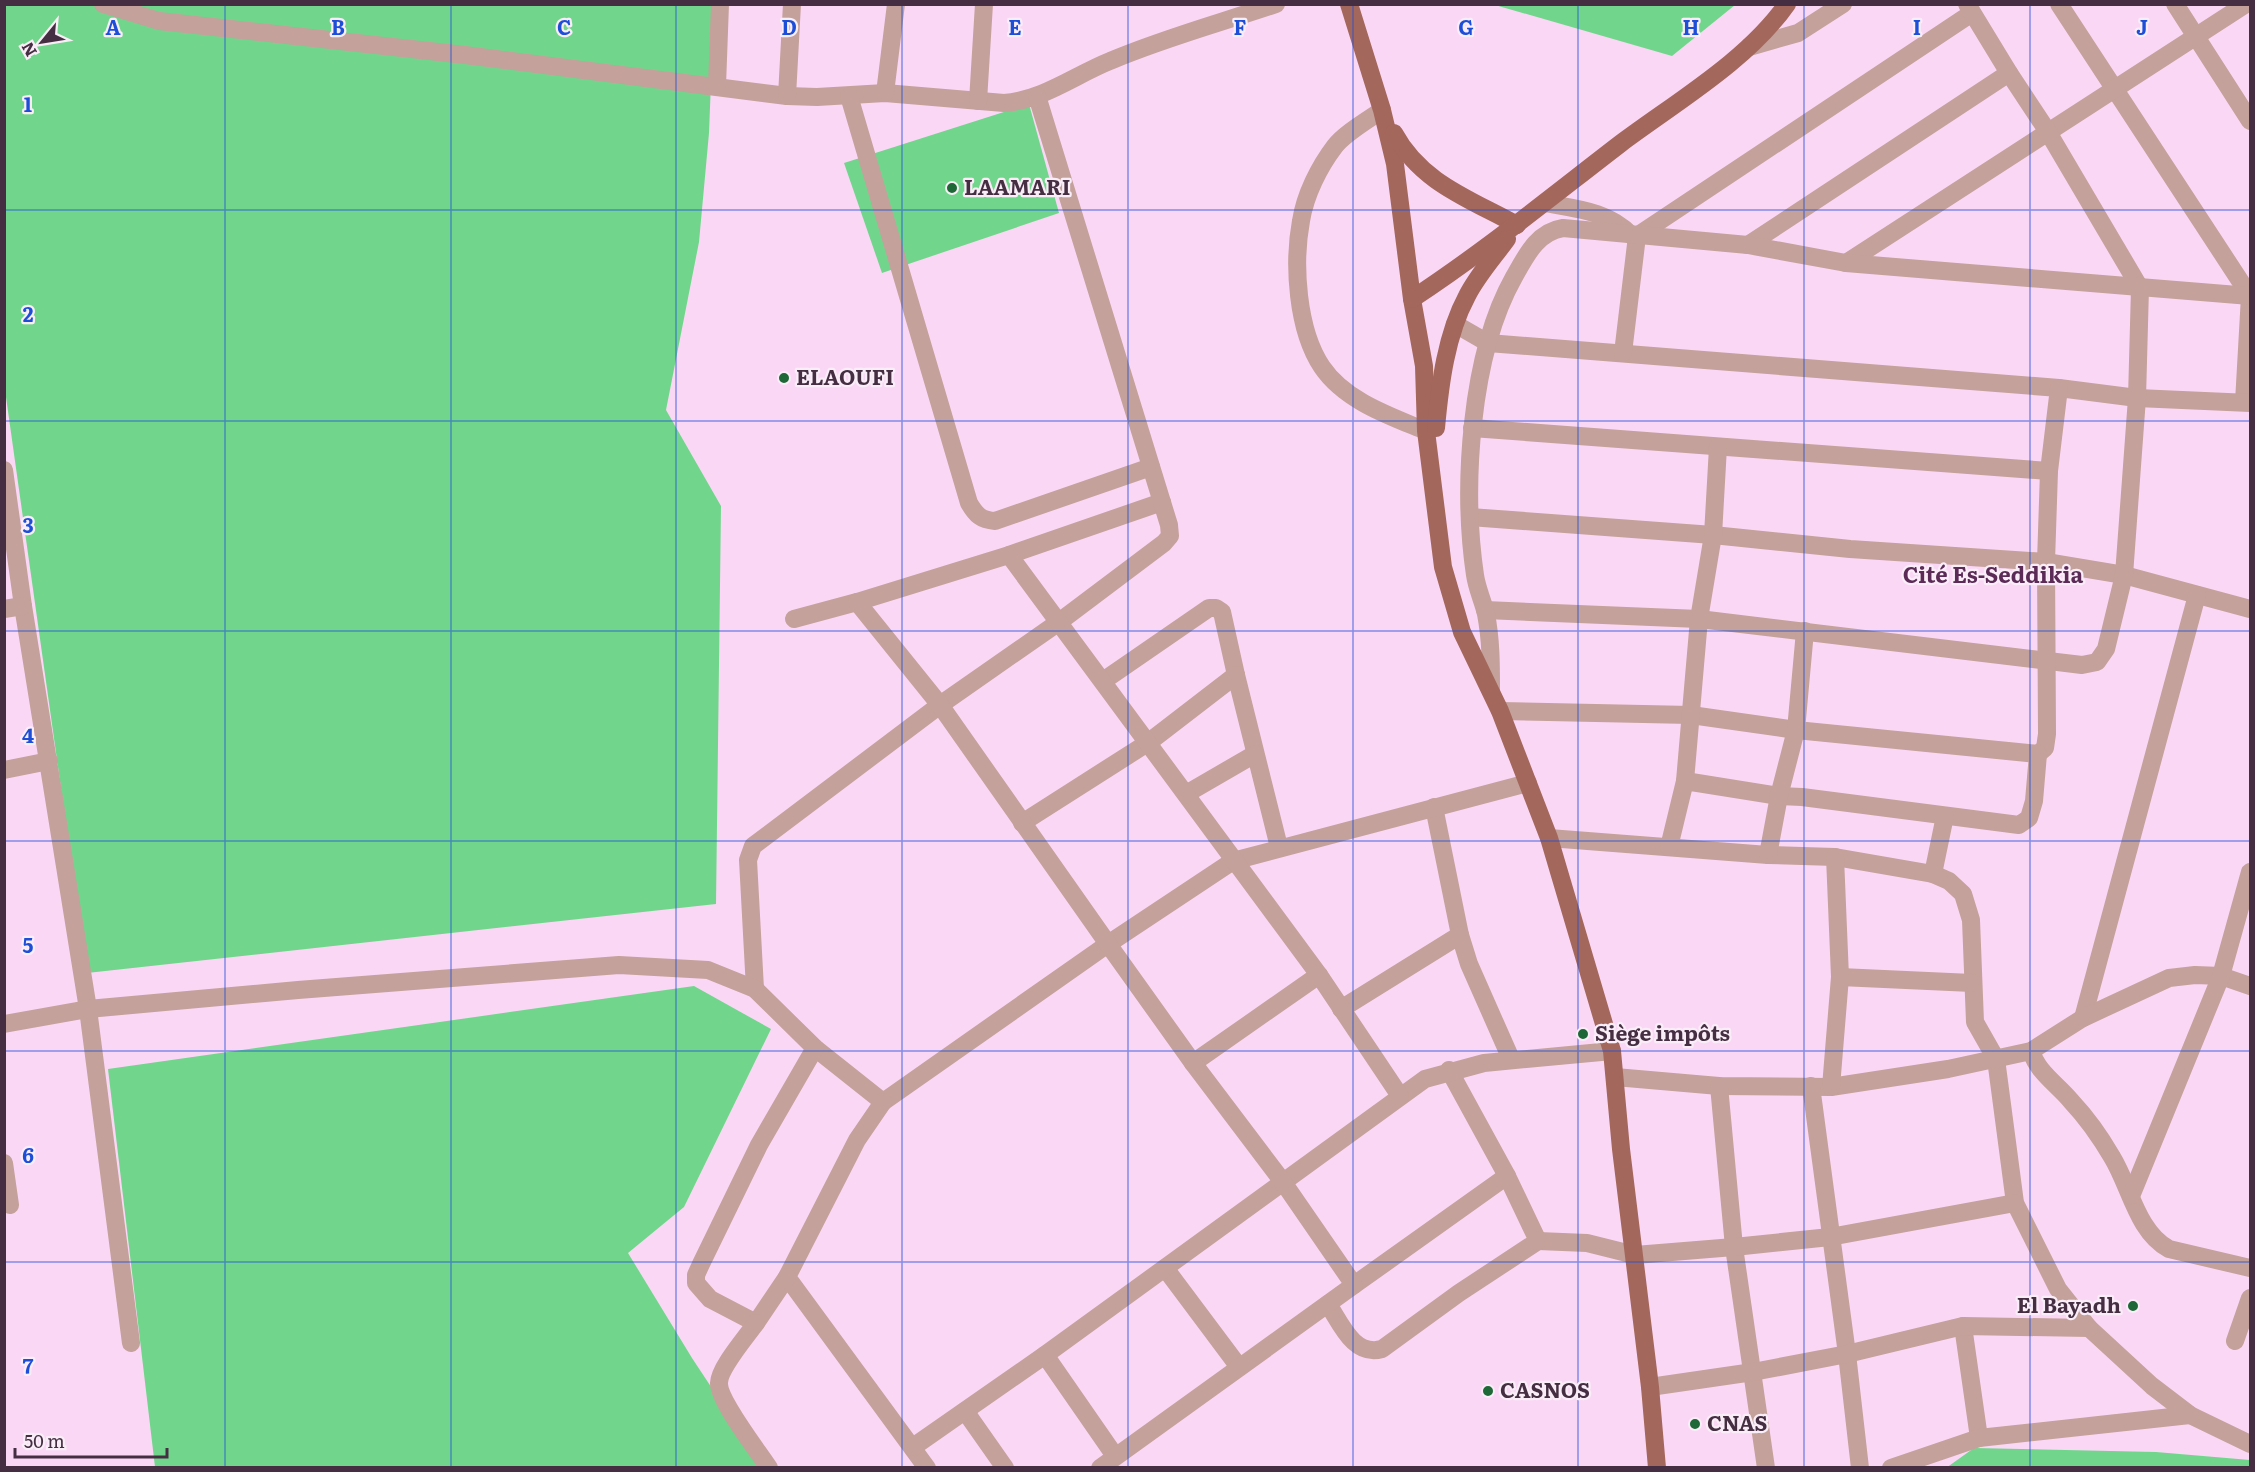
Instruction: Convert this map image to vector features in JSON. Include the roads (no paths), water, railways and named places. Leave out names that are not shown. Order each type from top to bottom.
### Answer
[{"type":"main road","points":[[1349,4],[1382,110],[1395,164],[1412,299],[1424,366],[1426,431],[1443,567],[1462,632],[1500,711],[1549,838],[1612,1051],[1657,1467]]},
{"type":"main road","points":[[1412,299],[1458,269],[1517,225],[1749,47],[1772,26],[1787,4]]},
{"type":"main road","points":[[1382,110],[1403,150],[1419,168],[1448,189],[1517,225]]},
{"type":"main road","points":[[1432,477],[1439,387],[1455,324],[1467,296],[1517,225]]},
{"type":"street","points":[[103,4],[129,14],[159,21],[465,55],[787,96],[849,96],[885,93],[1004,103],[1020,102],[1037,96],[1130,52],[1276,4]]},
{"type":"street","points":[[717,87],[720,4]]},
{"type":"street","points":[[787,96],[792,4]]},
{"type":"street","points":[[885,93],[896,4]]},
{"type":"street","points":[[978,101],[984,4]]},
{"type":"street","points":[[1749,47],[1798,33],[1843,4]]},
{"type":"street","points":[[1455,324],[1488,343],[2059,388],[2137,398],[2247,403],[2250,296],[2058,4]]},
{"type":"street","points":[[2175,4],[2250,121]]},
{"type":"street","points":[[1846,263],[2246,4]]},
{"type":"street","points":[[1485,610],[1699,619],[2082,665],[2097,662],[2106,650],[2124,575],[2137,398],[2140,288],[2048,132],[2009,74],[1970,9],[1634,235]]},
{"type":"street","points":[[1748,245],[2009,74]]},
{"type":"street","points":[[849,96],[969,503],[975,513],[984,520],[996,520],[1151,467]]},
{"type":"street","points":[[755,989],[748,860],[753,846],[940,705],[1059,622],[1164,543],[1170,536],[1169,525],[1037,96]]},
{"type":"street","points":[[1382,110],[1336,145],[1311,187],[1301,220],[1298,262],[1300,300],[1304,322],[1322,367],[1341,387],[1378,411],[1426,431]]},
{"type":"street","points":[[1545,203],[1599,214],[1620,223],[1634,235]]},
{"type":"street","points":[[1491,691],[1492,649],[1485,610],[1474,574],[1470,517],[1472,428],[1488,343],[1507,290],[1528,252],[1545,233],[1563,228],[1748,245],[1846,263],[2250,296]]},
{"type":"street","points":[[1623,353],[1634,235]]},
{"type":"street","points":[[1685,781],[2019,825],[2030,818],[2034,801],[2038,754],[2045,748],[2047,734],[2046,562],[2049,471],[2059,388]]},
{"type":"street","points":[[1472,428],[2049,471]]},
{"type":"street","points":[[1669,847],[1685,781],[1699,619],[1713,536],[1718,447]]},
{"type":"street","points":[[4,471],[23,606],[88,1009],[131,1343]]},
{"type":"street","points":[[794,619],[1009,555],[1162,502]]},
{"type":"street","points":[[1470,517],[1850,549],[2046,562],[2124,575],[2250,609]]},
{"type":"street","points":[[1009,555],[1319,975],[1400,1096]]},
{"type":"street","points":[[2083,1018],[2197,596]]},
{"type":"street","points":[[856,602],[940,705],[1108,944],[1193,1063],[1283,1182],[1354,1285]]},
{"type":"street","points":[[4,609],[23,606]]},
{"type":"street","points":[[1103,681],[1209,608],[1216,608],[1222,612],[1279,847]]},
{"type":"street","points":[[1768,855],[1779,795],[1796,730],[1805,631]]},
{"type":"street","points":[[1022,823],[1149,742],[1236,675]]},
{"type":"street","points":[[1500,711],[1691,716],[1796,730],[2038,754]]},
{"type":"street","points":[[1186,794],[1255,754]]},
{"type":"street","points":[[4,770],[48,761]]},
{"type":"street","points":[[769,1467],[726,1403],[718,1381],[787,1276],[856,1140],[883,1102],[1108,944],[1233,861],[1527,783]]},
{"type":"street","points":[[1434,807],[1460,935],[1469,964],[1511,1059]]},
{"type":"street","points":[[1933,874],[1945,816]]},
{"type":"street","points":[[1549,838],[1768,855],[1835,857],[1933,874],[1949,881],[1963,894],[1971,920],[1975,1022],[1996,1059],[2015,1203],[2058,1289],[2089,1328],[2152,1386],[2190,1415],[2250,1443]]},
{"type":"street","points":[[1831,1087],[1840,977],[1835,857]]},
{"type":"street","points":[[2131,1196],[2221,976],[2250,872]]},
{"type":"street","points":[[1341,1009],[1460,935]]},
{"type":"street","points":[[4,1024],[88,1009],[619,965],[708,970],[755,989],[815,1048],[883,1102]]},
{"type":"street","points":[[1193,1063],[1319,975]]},
{"type":"street","points":[[1616,1077],[1719,1086],[1831,1087],[1948,1069],[2031,1051],[2083,1018],[2169,978],[2195,975],[2221,976],[2250,986]]},
{"type":"street","points":[[1840,977],[1972,983]]},
{"type":"street","points":[[756,1323],[710,1299],[696,1283],[696,1275],[759,1145],[815,1048]]},
{"type":"street","points":[[913,1447],[965,1412],[1425,1079],[1484,1063],[1612,1051]]},
{"type":"street","points":[[2031,1051],[2034,1061],[2071,1100],[2113,1157],[2151,1235],[2158,1243],[2169,1249],[2250,1268]]},
{"type":"street","points":[[1449,1071],[1507,1176],[1538,1241]]},
{"type":"street","points":[[1719,1086],[1734,1247],[1766,1467]]},
{"type":"street","points":[[1811,1086],[1860,1467]]},
{"type":"street","points":[[4,1163],[10,1205]]},
{"type":"street","points":[[1101,1467],[1507,1176]]},
{"type":"street","points":[[1328,1304],[1357,1345],[1373,1352],[1383,1349],[1459,1293],[1538,1241],[1587,1243],[1635,1255],[1830,1237],[2015,1203]]},
{"type":"street","points":[[1165,1268],[1239,1367]]},
{"type":"street","points":[[787,1276],[927,1467]]},
{"type":"street","points":[[2235,1341],[2250,1299]]},
{"type":"street","points":[[1650,1387],[1753,1372],[1847,1354],[1963,1326],[2089,1328]]},
{"type":"street","points":[[1963,1326],[1979,1438]]},
{"type":"street","points":[[1045,1354],[1115,1456]]},
{"type":"street","points":[[965,1412],[1005,1467]]},
{"type":"street","points":[[1891,1467],[1979,1438],[2190,1415]]},
{"type":"place","name":"LAAMARI","points":[[952,188]]},
{"type":"place","name":"ELAOUFI","points":[[784,378]]},
{"type":"place","name":"Siège impôts","points":[[1583,1034]]},
{"type":"place","name":"El Bayadh","points":[[2133,1306]]},
{"type":"place","name":"CASNOS","points":[[1488,1391]]},
{"type":"place","name":"CNAS","points":[[1695,1424]]},
{"type":"district","name":"Cité Es-Seddikia","points":[[1993,575]]}]
